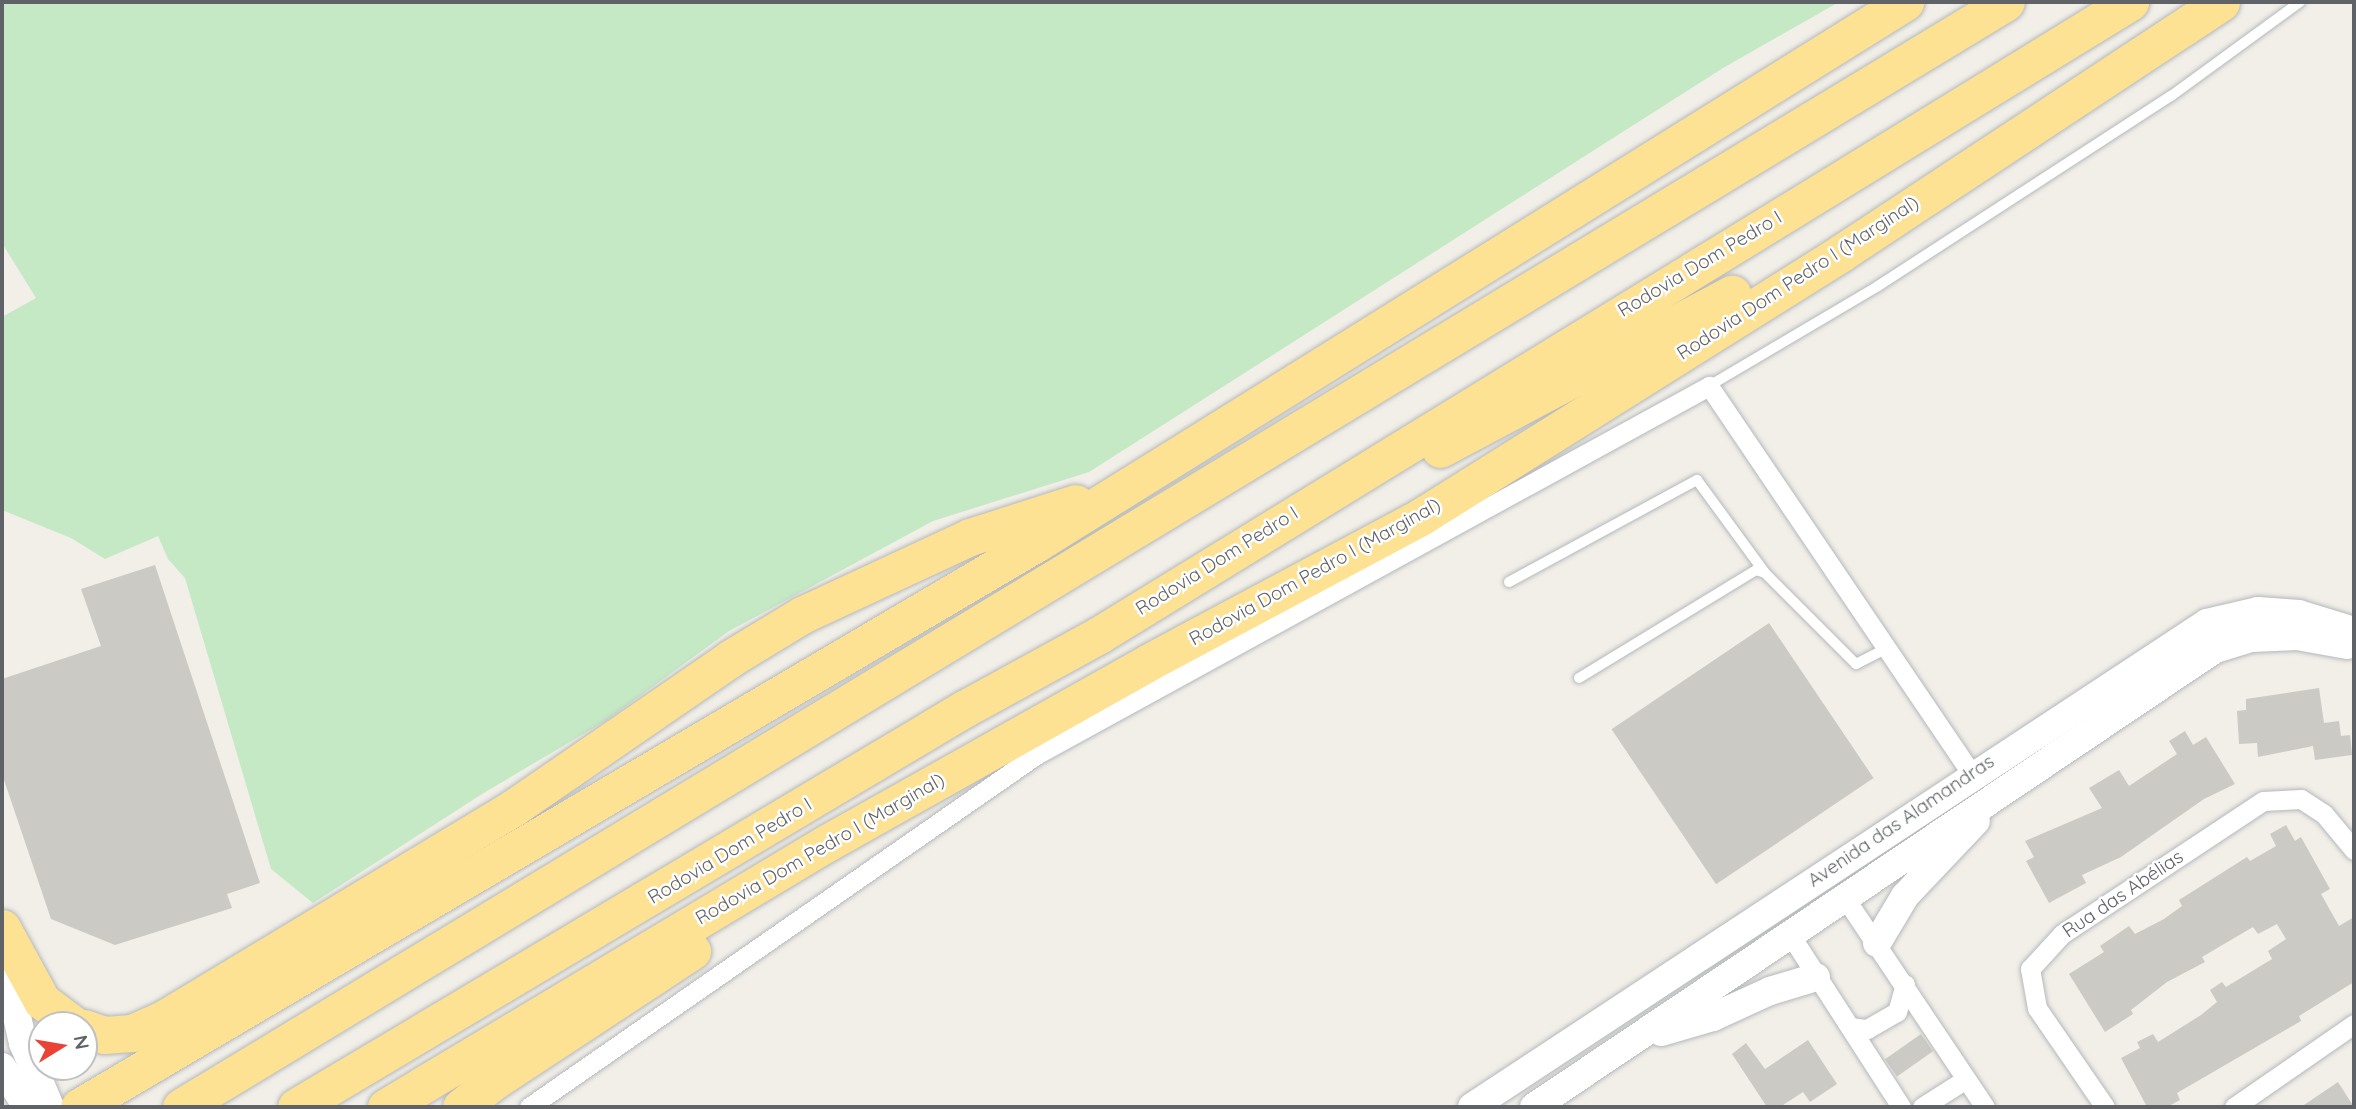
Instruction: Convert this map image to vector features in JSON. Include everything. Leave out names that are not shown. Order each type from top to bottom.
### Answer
[{"type":"highway","points":[[88,1102],[1037,543],[1905,2]]},
{"type":"highway","points":[[181,1107],[1311,419],[1521,296],[2006,2]]},
{"type":"highway","name":"Rodovia Dom Pedro I","points":[[296,1107],[1164,594],[2130,2]]},
{"type":"highway","name":"Rodovia Dom Pedro I (Marginal)","points":[[386,1107],[953,772],[1422,516],[1841,253],[2221,2]]},
{"type":"highway","points":[[1521,296],[1716,151],[1858,30]]},
{"type":"highway","points":[[1164,594],[1676,325],[2027,128]]},
{"type":"highway","points":[[98,1033],[132,1033],[165,1018],[513,808],[731,657],[802,615],[970,537],[1117,491]]},
{"type":"highway","points":[[461,1107],[953,772]]},
{"type":"highway","points":[[2,928],[42,1001],[55,1011]]},
{"type":"street","points":[[529,1107],[1036,755],[1709,386],[1972,774],[1980,809],[1975,824],[1905,896],[1877,943]]},
{"type":"street","name":"Avenida das Alamandras","points":[[1472,1107],[1514,1095],[1972,774],[2165,646],[2217,618],[2258,611],[2299,614],[2354,631]]},
{"type":"street","name":"Avenida das Alamandras","points":[[1534,1107],[2230,642],[2297,636],[2354,647]]},
{"type":"street","name":"Rua das Abélias","points":[[2105,1107],[2037,1008],[2030,969],[2062,934],[2263,801],[2301,799],[2324,814],[2354,850]]},
{"type":"street","points":[[1845,898],[1985,1107]]},
{"type":"street","points":[[1791,936],[1901,1107]]},
{"type":"street","points":[[2,950],[23,1043],[50,1107]]},
{"type":"street","points":[[1638,1038],[1713,1017],[1770,991],[1816,977]]},
{"type":"street","points":[[1850,1027],[1867,1029],[1898,1012],[1905,984]]},
{"type":"street","points":[[2239,1106],[2354,1024]]},
{"type":"street","points":[[2,1067],[27,1107]]},
{"type":"street","points":[[1922,1107],[1966,1079]]},
{"type":"lane","points":[[1709,386],[1878,286],[2160,104],[2300,2]]},
{"type":"lane","points":[[1509,582],[1697,480],[1765,573],[1856,664],[1886,649]]},
{"type":"lane","points":[[1578,678],[1756,570],[1765,573]]},
{"type":"green space","points":[[2,2],[1839,2],[1723,68],[1089,472],[933,521],[729,631],[607,720],[482,794],[313,903],[271,869],[185,578],[168,559],[158,536],[105,559],[71,538],[2,510],[2,317],[36,298],[2,243]]},
{"type":"building","points":[[155,565],[260,883],[227,894],[232,908],[115,945],[51,919],[2,774],[2,679],[101,646],[81,589]]},
{"type":"building","points":[[1769,623],[1874,778],[1716,884],[1611,729]]},
{"type":"building","points":[[2319,688],[2324,723],[2339,721],[2341,736],[2350,735],[2352,755],[2315,760],[2313,746],[2258,757],[2257,743],[2239,744],[2237,711],[2246,710],[2246,699]]},
{"type":"building","points":[[2185,731],[2193,745],[2206,737],[2235,784],[2204,799],[2121,857],[2082,875],[2086,883],[2049,903],[2026,861],[2034,857],[2025,841],[2102,808],[2089,788],[2119,770],[2129,786],[2177,754],[2169,741]]},
{"type":"building","points":[[2286,825],[2295,841],[2301,837],[2330,889],[2321,894],[2339,926],[2354,917],[2354,982],[2299,1016],[2301,1021],[2177,1093],[2180,1100],[2167,1107],[2147,1107],[2121,1058],[2140,1048],[2137,1042],[2153,1034],[2158,1042],[2201,1015],[2217,1002],[2210,990],[2222,982],[2226,987],[2272,959],[2268,951],[2286,939],[2277,924],[2258,934],[2253,927],[2202,957],[2205,962],[2167,982],[2131,1010],[2133,1014],[2105,1032],[2069,974],[2104,952],[2100,946],[2129,926],[2135,934],[2164,919],[2182,906],[2179,900],[2247,857],[2250,861],[2276,846],[2270,834]]},
{"type":"building","points":[[1921,1034],[1933,1051],[1897,1076],[1885,1059]]},
{"type":"building","points":[[1808,1040],[1837,1084],[1810,1102],[1803,1092],[1780,1107],[1767,1107],[1732,1054],[1746,1043],[1765,1069]]},
{"type":"building","points":[[2338,1082],[2354,1107],[2301,1107]]}]
